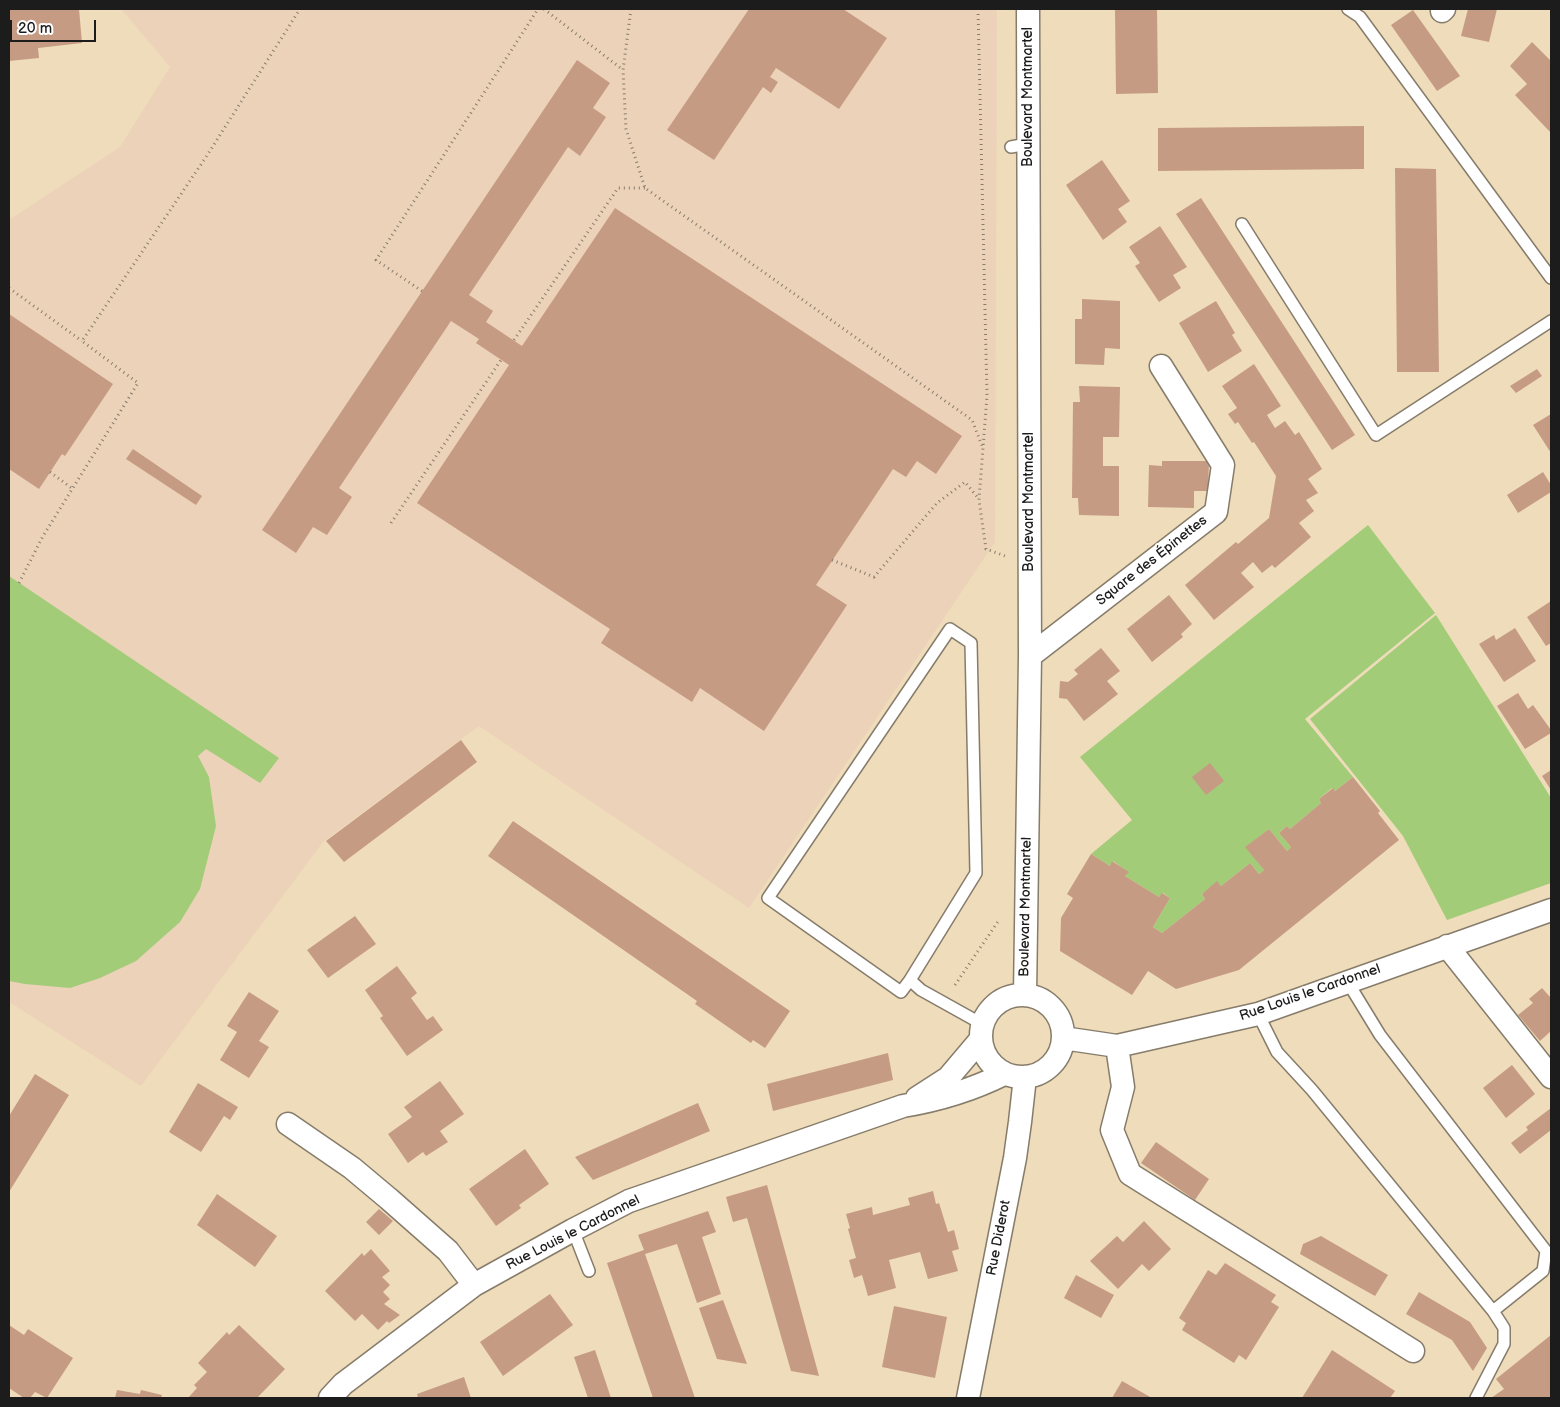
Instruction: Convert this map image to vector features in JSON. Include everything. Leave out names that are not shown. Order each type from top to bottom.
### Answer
[{"type":"street","name":"Boulevard Montmartel","points":[[1025,995],[1030,656],[1019,145],[1028,9]]},
{"type":"street","name":"Square des Épinettes","points":[[1030,656],[1216,512],[1223,465],[1161,366]]},
{"type":"street","name":"Rue Louis le Cardonnel","points":[[330,1398],[343,1384],[474,1285],[629,1201],[903,1106],[958,1093],[1014,1075],[1036,1074],[1047,1069],[1058,1055],[1063,1038],[1117,1046],[1258,1014],[1551,910]]},
{"type":"street","points":[[1447,946],[1551,1078]]},
{"type":"street","name":"Rue Louis le Cardonnel","points":[[903,1106],[948,1078],[982,1031],[989,1012],[999,1002],[1011,996],[1025,995]]},
{"type":"street","points":[[1025,995],[1045,1002],[1052,1009],[1060,1022],[1063,1038]]},
{"type":"street","points":[[982,1031],[983,1050],[988,1060],[995,1068],[1014,1075]]},
{"type":"street","points":[[1117,1046],[1123,1087],[1112,1130],[1130,1174],[1414,1351]]},
{"type":"street","name":"Rue Diderot","points":[[968,1398],[1020,1122],[1014,1075]]},
{"type":"street","points":[[288,1124],[352,1168],[448,1251],[474,1285]]},
{"type":"lane","points":[[1348,9],[1360,18],[1551,278]]},
{"type":"lane","points":[[1242,224],[1376,435],[1551,321]]},
{"type":"lane","points":[[950,629],[971,643],[976,873],[910,980],[901,992],[768,898],[950,629]]},
{"type":"lane","points":[[910,980],[921,990],[982,1031]]},
{"type":"lane","points":[[1347,981],[1380,1035],[1546,1251],[1543,1270],[1493,1311]]},
{"type":"lane","points":[[1258,1014],[1277,1052],[1312,1090],[1493,1311],[1504,1328],[1504,1344],[1476,1398]]},
{"type":"lane","points":[[573,1230],[589,1271]]},
{"type":"path","points":[[82,342],[206,157],[300,9]]},
{"type":"path","points":[[422,291],[376,260],[538,9]]},
{"type":"path","points":[[544,9],[623,70]]},
{"type":"path","points":[[631,9],[623,70],[626,129],[645,188]]},
{"type":"path","points":[[978,9],[987,396],[979,500],[986,549],[1010,559]]},
{"type":"path","points":[[514,340],[618,188],[645,188],[972,420],[983,448]]},
{"type":"path","points":[[9,288],[138,383],[43,536],[19,583]]},
{"type":"path","points":[[391,523],[501,360]]},
{"type":"path","points":[[50,472],[73,489]]},
{"type":"path","points":[[832,560],[874,577],[937,503],[965,482],[979,500]]},
{"type":"shaded area","points":[[121,9],[997,9],[995,542],[749,908],[479,726],[323,842],[141,1086],[9,1002],[9,220],[120,147],[170,67]]},
{"type":"green space","points":[[1368,525],[1435,613],[1305,719],[1353,777],[1335,791],[1332,788],[1319,799],[1321,803],[1290,829],[1287,826],[1279,833],[1291,847],[1287,851],[1269,829],[1246,847],[1264,870],[1259,874],[1250,863],[1221,886],[1217,882],[1202,894],[1205,899],[1162,933],[1153,927],[1170,898],[1163,893],[1159,897],[1125,876],[1128,872],[1113,861],[1110,866],[1091,854],[1132,820],[1080,757]]},
{"type":"green space","points":[[9,576],[279,758],[260,783],[206,749],[198,756],[209,777],[216,826],[200,889],[180,922],[136,961],[100,978],[70,988],[9,981]]},
{"type":"green space","points":[[1436,615],[1551,798],[1551,883],[1447,920],[1403,836],[1310,719]]},
{"type":"building","points":[[9,9],[79,9],[82,43],[38,48],[39,58],[9,61]]},
{"type":"building","points":[[749,9],[843,9],[887,38],[839,109],[776,68],[770,77],[778,82],[771,93],[763,87],[714,160],[667,130]]},
{"type":"building","points":[[1115,9],[1157,9],[1158,93],[1116,94]]},
{"type":"building","points":[[1468,9],[1497,9],[1489,42],[1461,36]]},
{"type":"building","points":[[1413,10],[1460,76],[1437,91],[1391,25]]},
{"type":"building","points":[[1532,42],[1551,61],[1551,133],[1515,95],[1527,84],[1510,66]]},
{"type":"building","points":[[577,60],[610,83],[593,108],[606,117],[580,156],[568,147],[469,295],[493,311],[486,322],[522,346],[615,208],[962,436],[936,474],[917,461],[906,477],[893,469],[816,585],[847,605],[764,731],[700,688],[692,702],[601,643],[610,629],[417,503],[509,365],[476,343],[479,339],[451,321],[339,488],[352,497],[327,535],[313,527],[296,553],[262,530]]},
{"type":"building","points":[[1364,126],[1364,169],[1158,171],[1158,128]]},
{"type":"building","points":[[1102,160],[1130,201],[1118,209],[1127,222],[1103,240],[1066,185]]},
{"type":"building","points":[[1395,168],[1436,169],[1439,372],[1397,372]]},
{"type":"building","points":[[1201,198],[1355,435],[1332,450],[1176,214]]},
{"type":"building","points":[[1160,226],[1187,267],[1173,275],[1181,288],[1159,302],[1135,266],[1140,263],[1129,247]]},
{"type":"building","points":[[1082,299],[1120,301],[1120,349],[1105,348],[1104,365],[1075,364],[1075,319],[1082,319]]},
{"type":"building","points":[[1216,301],[1235,333],[1232,335],[1242,351],[1208,372],[1179,323]]},
{"type":"building","points":[[9,314],[113,384],[65,456],[62,454],[39,489],[9,469]]},
{"type":"building","points":[[1254,364],[1281,406],[1267,415],[1275,428],[1285,421],[1295,435],[1299,432],[1322,469],[1308,479],[1318,493],[1306,500],[1314,511],[1299,523],[1311,537],[1275,568],[1272,565],[1262,573],[1253,562],[1241,573],[1254,587],[1214,620],[1185,585],[1236,542],[1238,544],[1269,518],[1276,476],[1254,442],[1252,443],[1238,422],[1235,424],[1228,414],[1237,408],[1222,386]]},
{"type":"building","points":[[1537,369],[1542,376],[1516,393],[1510,386]]},
{"type":"building","points":[[1079,386],[1120,387],[1119,437],[1103,437],[1103,466],[1119,466],[1119,516],[1079,515],[1078,498],[1072,498],[1073,402],[1080,402]]},
{"type":"building","points":[[1551,414],[1551,453],[1533,425]]},
{"type":"building","points":[[133,449],[202,496],[196,505],[126,459]]},
{"type":"building","points":[[1162,461],[1209,461],[1208,491],[1194,491],[1194,508],[1148,507],[1149,465],[1162,466]]},
{"type":"building","points":[[1543,472],[1551,485],[1551,492],[1518,513],[1507,495]]},
{"type":"building","points":[[1169,595],[1192,624],[1181,634],[1183,637],[1152,662],[1127,629]]},
{"type":"building","points":[[1551,601],[1551,643],[1546,646],[1527,617]]},
{"type":"building","points":[[1515,628],[1536,661],[1504,682],[1479,644],[1494,635],[1496,640]]},
{"type":"building","points":[[1101,648],[1120,671],[1107,681],[1118,694],[1084,721],[1067,699],[1059,698],[1060,681],[1068,682],[1078,674],[1074,670]]},
{"type":"building","points":[[1518,693],[1528,709],[1533,705],[1551,730],[1551,733],[1525,749],[1497,706]]},
{"type":"building","points":[[461,740],[477,762],[344,862],[326,841]]},
{"type":"building","points":[[1210,763],[1224,781],[1206,795],[1192,777]]},
{"type":"building","points":[[1551,770],[1551,790],[1542,776]]},
{"type":"building","points":[[1353,777],[1380,811],[1378,813],[1399,840],[1239,970],[1176,989],[1148,971],[1132,995],[1060,951],[1061,918],[1073,898],[1067,894],[1091,854],[1110,866],[1112,861],[1129,872],[1125,876],[1159,897],[1162,893],[1170,898],[1153,927],[1162,933],[1205,899],[1202,894],[1217,881],[1221,886],[1250,863],[1259,874],[1264,870],[1245,847],[1269,829],[1287,851],[1291,847],[1279,833],[1287,826],[1290,829],[1321,803],[1319,799],[1333,788],[1335,791]]},
{"type":"building","points":[[513,821],[790,1011],[765,1048],[753,1040],[751,1043],[695,1004],[697,1001],[488,856]]},
{"type":"building","points":[[355,916],[376,944],[328,978],[307,950]]},
{"type":"building","points":[[397,966],[417,993],[411,998],[427,1020],[433,1016],[443,1030],[407,1056],[380,1018],[383,1016],[365,990]]},
{"type":"building","points":[[1542,988],[1551,998],[1551,1031],[1540,1041],[1518,1015],[1533,1003],[1529,999]]},
{"type":"building","points":[[249,992],[279,1011],[259,1041],[269,1047],[249,1078],[220,1060],[237,1032],[227,1026]]},
{"type":"building","points":[[888,1053],[893,1080],[773,1111],[767,1084]]},
{"type":"building","points":[[1512,1065],[1535,1094],[1506,1118],[1483,1088]]},
{"type":"building","points":[[35,1074],[69,1095],[9,1192],[9,1116]]},
{"type":"building","points":[[440,1081],[464,1114],[440,1131],[448,1142],[426,1156],[423,1152],[408,1163],[388,1134],[412,1117],[404,1107]]},
{"type":"building","points":[[198,1083],[238,1107],[230,1120],[224,1116],[201,1152],[169,1132]]},
{"type":"building","points":[[698,1103],[710,1131],[593,1180],[575,1157]]},
{"type":"building","points":[[1551,1108],[1551,1130],[1520,1154],[1511,1143],[1528,1130],[1526,1127]]},
{"type":"building","points":[[1156,1142],[1209,1179],[1195,1200],[1141,1163]]},
{"type":"building","points":[[525,1149],[549,1184],[519,1205],[521,1208],[496,1226],[469,1189]]},
{"type":"building","points":[[767,1185],[819,1376],[791,1371],[747,1218],[733,1222],[726,1197]]},
{"type":"building","points":[[933,1191],[936,1204],[939,1203],[948,1232],[954,1230],[959,1249],[952,1251],[958,1271],[928,1279],[920,1252],[889,1260],[896,1288],[868,1296],[862,1275],[854,1278],[849,1260],[856,1258],[846,1214],[872,1207],[873,1215],[910,1205],[908,1198]]},
{"type":"building","points":[[217,1194],[277,1236],[255,1267],[197,1225]]},
{"type":"building","points":[[379,1209],[393,1221],[379,1235],[366,1222]]},
{"type":"building","points":[[708,1211],[716,1232],[702,1237],[721,1294],[697,1303],[677,1244],[645,1254],[695,1398],[653,1398],[607,1263],[644,1250],[638,1235]]},
{"type":"building","points":[[1144,1221],[1171,1249],[1149,1271],[1142,1264],[1118,1289],[1090,1261],[1117,1236],[1123,1242]]},
{"type":"building","points":[[1321,1236],[1388,1275],[1375,1296],[1300,1254],[1303,1244]]},
{"type":"building","points":[[371,1249],[390,1271],[382,1277],[390,1285],[383,1292],[390,1299],[384,1304],[400,1315],[389,1323],[387,1321],[378,1330],[362,1314],[355,1321],[325,1291],[362,1253],[364,1256]]},
{"type":"building","points":[[1225,1263],[1276,1295],[1271,1302],[1279,1307],[1246,1360],[1239,1355],[1234,1363],[1182,1330],[1186,1323],[1179,1318],[1208,1270],[1216,1275]]},
{"type":"building","points":[[1076,1275],[1114,1295],[1101,1318],[1064,1298]]},
{"type":"building","points":[[1419,1292],[1470,1322],[1487,1348],[1473,1371],[1452,1340],[1406,1314]]},
{"type":"building","points":[[550,1294],[573,1325],[503,1376],[480,1342]]},
{"type":"building","points":[[723,1300],[747,1364],[717,1359],[699,1308]]},
{"type":"building","points":[[894,1306],[947,1317],[935,1378],[882,1367]]},
{"type":"building","points":[[9,1325],[24,1335],[28,1329],[73,1358],[47,1398],[35,1392],[30,1398],[24,1398],[9,1388]]},
{"type":"building","points":[[239,1325],[285,1369],[257,1398],[188,1398],[197,1388],[194,1385],[207,1372],[198,1363],[227,1332],[229,1335]]},
{"type":"building","points":[[1551,1335],[1551,1398],[1491,1398],[1504,1389],[1496,1379]]},
{"type":"building","points":[[595,1350],[611,1398],[588,1398],[574,1357]]},
{"type":"building","points":[[1332,1350],[1395,1391],[1390,1398],[1302,1398]]},
{"type":"building","points":[[464,1377],[471,1398],[418,1398],[417,1394]]},
{"type":"building","points":[[1122,1381],[1152,1398],[1112,1398]]},
{"type":"building","points":[[117,1390],[140,1394],[141,1390],[162,1395],[161,1398],[115,1398]]}]
